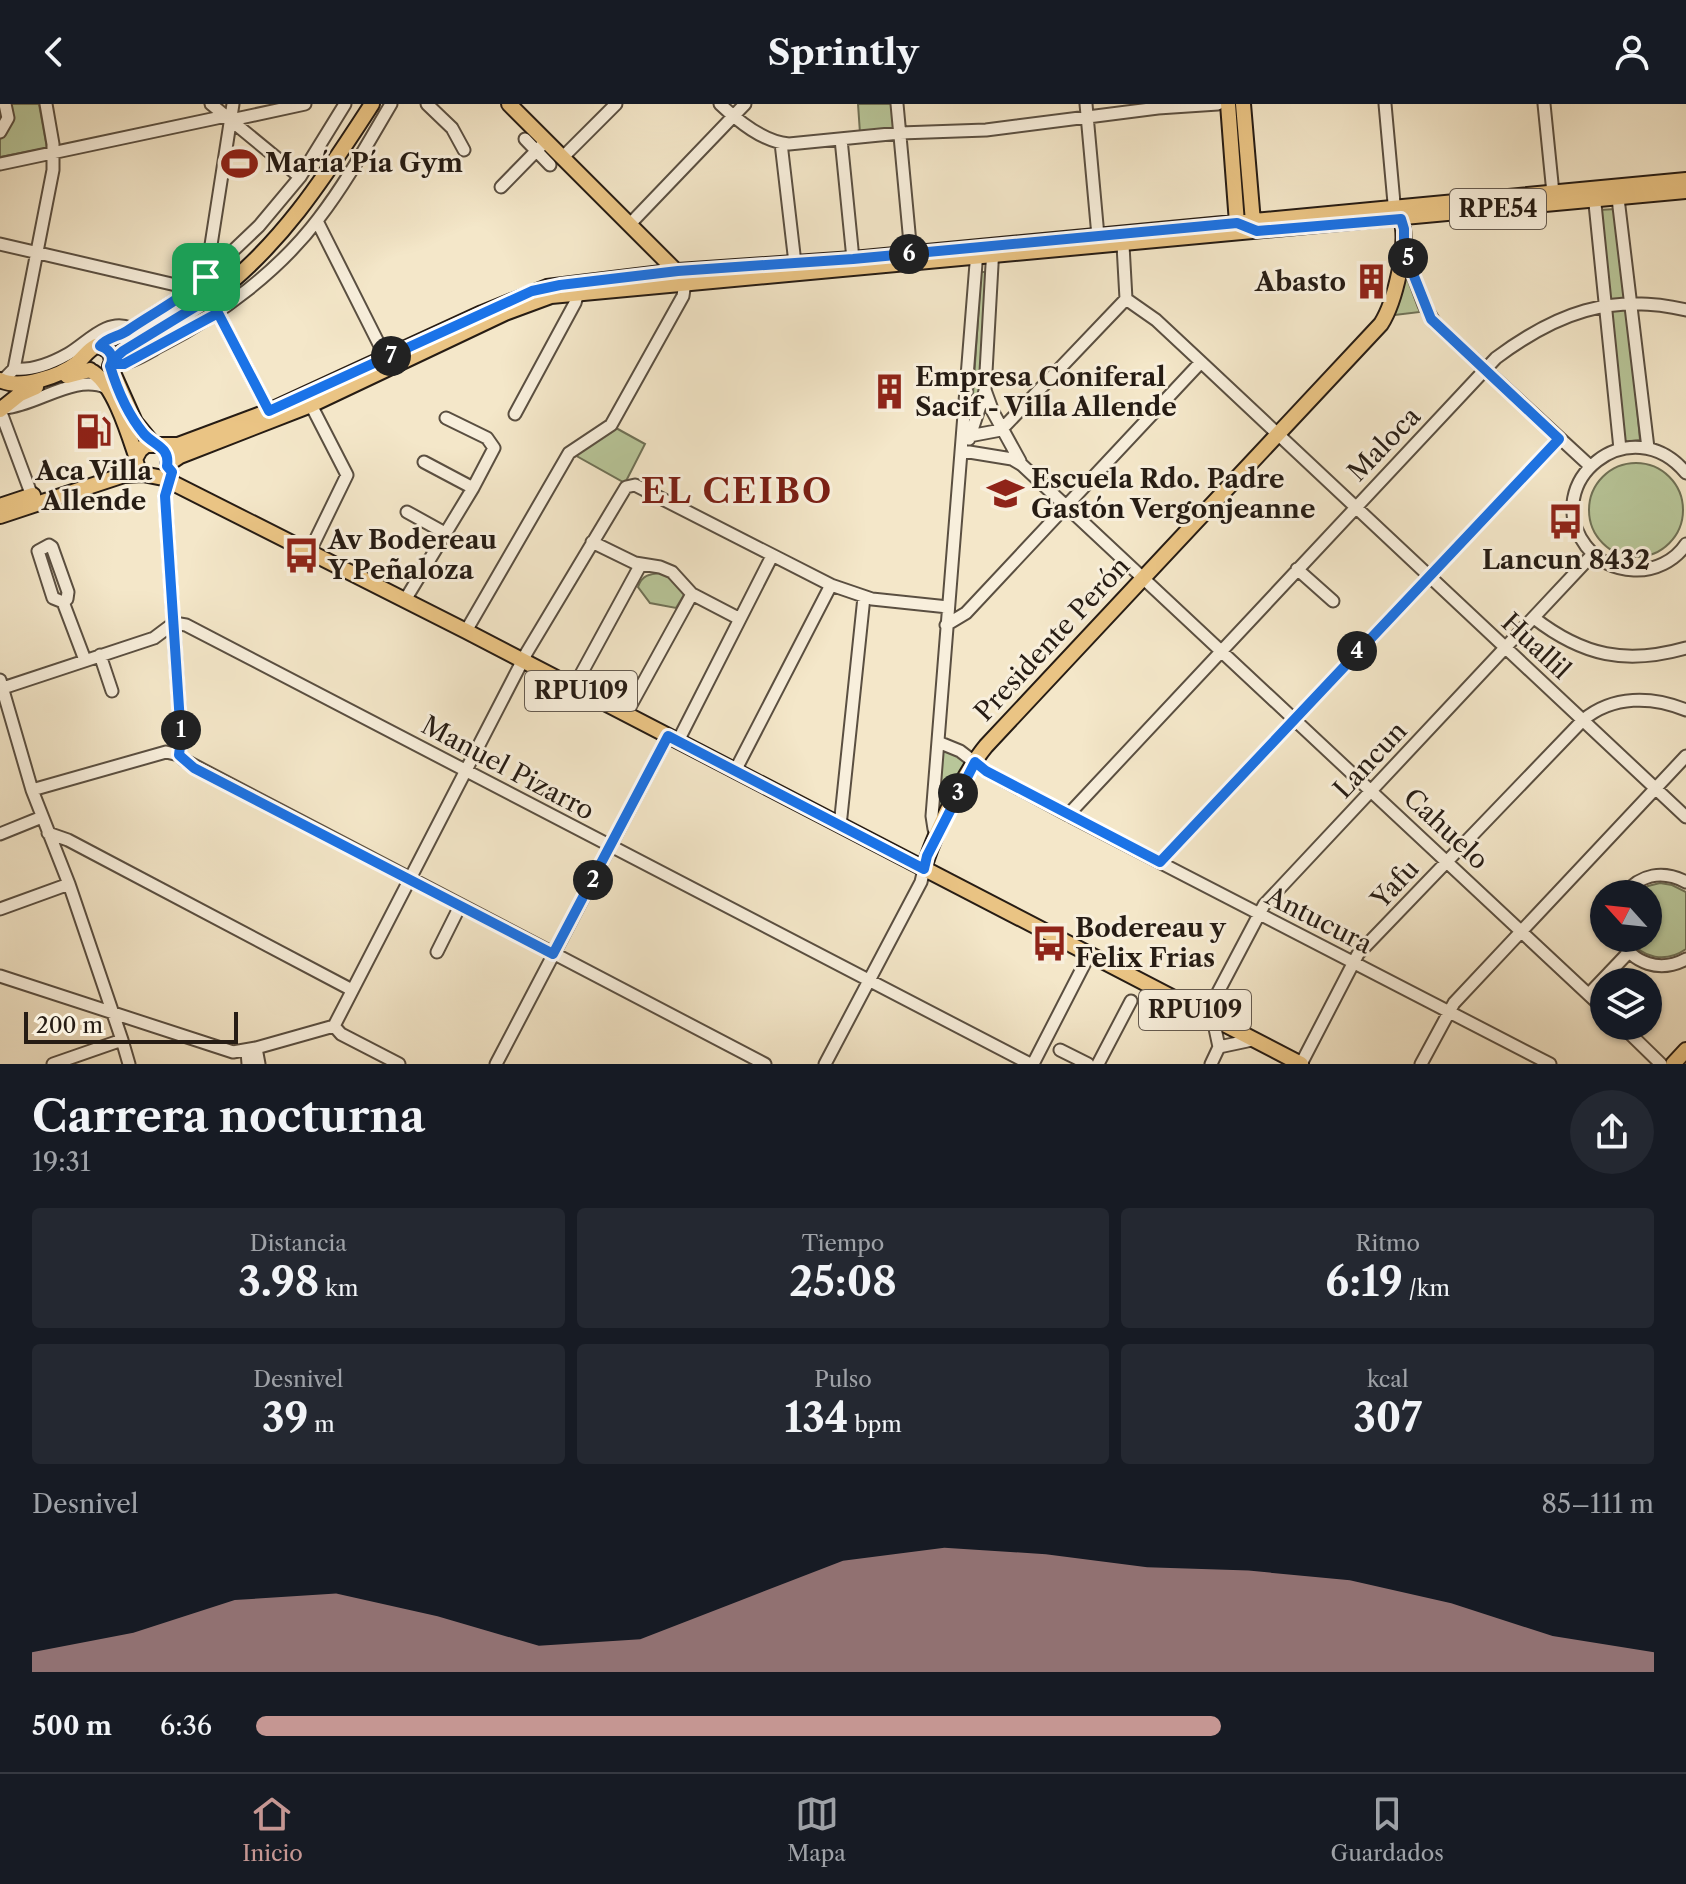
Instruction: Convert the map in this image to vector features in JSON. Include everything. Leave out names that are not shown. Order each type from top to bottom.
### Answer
[{"type":"main road","points":[[322,182],[363,104]]},
{"type":"main road","points":[[4,407],[34,388],[79,372],[101,373],[151,334],[213,296],[262,253],[300,212],[372,104]]},
{"type":"main road","points":[[509,104],[541,146],[630,224],[681,277]]},
{"type":"main road","points":[[1228,104],[1246,227]]},
{"type":"main road","points":[[1243,104],[1246,227]]},
{"type":"main road","name":"RPE54","points":[[1617,192],[1686,180]]},
{"type":"main road","name":"RPE54","points":[[0,516],[180,456],[311,405],[525,305],[551,296],[795,263],[911,254],[984,257],[1098,236],[1246,227],[1617,192],[1686,191]]},
{"type":"main road","name":"RPE54","points":[[1398,214],[1553,193],[1594,194]]},
{"type":"main road","name":"Presidente Perón","points":[[924,869],[938,834],[986,746],[1381,324],[1404,251],[1404,229],[1398,214]]},
{"type":"main road","name":"RPE54","points":[[0,506],[120,470],[158,463],[178,445],[269,411],[532,291],[560,285],[1123,245],[1246,227]]},
{"type":"main road","points":[[83,347],[92,348],[151,334]]},
{"type":"main road","points":[[101,346],[110,352],[111,364],[135,422],[158,463]]},
{"type":"main road","points":[[83,347],[86,365],[101,377],[128,432],[158,463]]},
{"type":"main road","points":[[3,382],[33,382],[73,366],[83,347]]},
{"type":"main road","points":[[3,382],[11,392],[4,407]]},
{"type":"main road","name":"RPU109","points":[[158,463],[238,513],[310,551],[1301,1064]]},
{"type":"main road","points":[[1673,1064],[1686,1050]]},
{"type":"main road","points":[[1682,1064],[1686,1060]]},
{"type":"street","points":[[0,132],[8,118],[5,104]]},
{"type":"street","points":[[3,382],[14,369],[54,153],[46,104]]},
{"type":"street","points":[[211,104],[300,177]]},
{"type":"street","points":[[213,296],[206,285],[206,277],[228,118],[233,104]]},
{"type":"street","points":[[0,164],[305,104]]},
{"type":"street","points":[[101,346],[193,289],[259,226],[300,177],[345,104]]},
{"type":"street","points":[[111,364],[124,364],[218,313],[242,294],[317,221],[391,104]]},
{"type":"street","points":[[427,104],[452,128],[464,150]]},
{"type":"street","points":[[556,161],[616,104]]},
{"type":"street","points":[[720,104],[734,118],[781,143],[900,133],[986,130],[1086,110],[1218,104]]},
{"type":"street","points":[[630,224],[745,104]]},
{"type":"street","points":[[897,104],[911,254]]},
{"type":"street","points":[[1385,104],[1398,214]]},
{"type":"street","points":[[1544,104],[1553,193]]},
{"type":"street","points":[[1086,110],[1098,236]]},
{"type":"street","points":[[501,187],[541,146],[525,139]]},
{"type":"street","points":[[841,139],[853,259]]},
{"type":"street","points":[[781,143],[795,263]]},
{"type":"street","points":[[1617,192],[1648,448]]},
{"type":"street","points":[[1594,194],[1620,449]]},
{"type":"street","points":[[317,221],[386,358]]},
{"type":"street","points":[[0,244],[193,289]]},
{"type":"street","points":[[967,437],[1001,430],[1126,299],[1123,245]]},
{"type":"street","points":[[1404,251],[1431,319],[1590,466]]},
{"type":"street","points":[[984,257],[985,390],[1001,430],[1022,465]]},
{"type":"street","points":[[967,437],[984,257]]},
{"type":"street","points":[[466,631],[569,453],[611,425],[683,296],[681,277]]},
{"type":"street","points":[[515,414],[578,292]]},
{"type":"street","name":"Huallil","points":[[1126,299],[1156,320],[1686,817]]},
{"type":"street","name":"Maloca","points":[[1068,815],[1484,369],[1507,350],[1552,322],[1576,312],[1632,305],[1686,310]]},
{"type":"street","points":[[218,313],[269,411]]},
{"type":"street","points":[[14,369],[30,369],[49,363],[83,347],[93,335],[122,325],[130,328]]},
{"type":"street","points":[[946,625],[966,613],[1201,362]]},
{"type":"street","points":[[32,496],[4,407],[22,406],[87,383],[108,389]]},
{"type":"street","points":[[938,834],[932,816],[963,451],[985,390]]},
{"type":"street","points":[[310,551],[347,475],[311,405]]},
{"type":"street","points":[[405,600],[494,448],[493,443],[446,418]]},
{"type":"street","points":[[1160,862],[1559,439]]},
{"type":"street","points":[[1684,550],[1655,567],[1622,569],[1593,554],[1584,543],[1574,517],[1577,489],[1590,466],[1620,449],[1648,448],[1682,459],[1686,473]]},
{"type":"street","points":[[963,451],[1012,459],[1022,465]]},
{"type":"street","points":[[424,462],[473,488]]},
{"type":"street","points":[[158,463],[165,496],[181,738],[179,755]]},
{"type":"street","name":"Cahuelo","points":[[1022,465],[1589,994]]},
{"type":"street","points":[[0,976],[224,1049],[251,1050],[334,1026],[524,661],[621,491],[628,485],[635,485],[831,585],[864,597],[948,607]]},
{"type":"street","points":[[407,512],[445,533]]},
{"type":"street","points":[[592,542],[641,564],[672,572],[692,594],[740,619]]},
{"type":"street","name":"Lancun","points":[[1209,1017],[1258,914],[1371,789],[1593,554]]},
{"type":"street","points":[[496,1064],[610,847],[740,619],[772,556]]},
{"type":"street","points":[[574,687],[641,564]]},
{"type":"street","points":[[1297,569],[1333,601]]},
{"type":"street","points":[[735,771],[831,585]]},
{"type":"street","points":[[626,714],[692,594]]},
{"type":"street","points":[[840,826],[864,597]]},
{"type":"street","points":[[63,602],[85,660]]},
{"type":"street","points":[[1534,618],[1565,640],[1601,654],[1638,657],[1662,655],[1686,648]]},
{"type":"street","points":[[129,1064],[69,884],[32,790],[1,686],[154,638],[174,623]]},
{"type":"street","name":"Manuel Pizarro","points":[[174,623],[186,625],[1032,1064]]},
{"type":"street","points":[[100,655],[112,691]]},
{"type":"street","name":"Yafu","points":[[1301,1064],[1358,954],[1583,720],[1604,706],[1634,699],[1651,699],[1686,710]]},
{"type":"street","name":"Antucura","points":[[938,742],[960,751],[986,771],[1068,815],[1550,1064]]},
{"type":"street","points":[[32,790],[166,752],[179,755],[189,764],[765,1064]]},
{"type":"street","points":[[1421,1064],[1448,1011],[1686,756]]},
{"type":"street","points":[[0,834],[42,817]]},
{"type":"street","points":[[48,833],[68,840],[352,990]]},
{"type":"street","points":[[825,1064],[921,882],[924,869]]},
{"type":"street","points":[[1642,880],[1651,876],[1672,876],[1686,882]]},
{"type":"street","points":[[0,909],[69,884]]},
{"type":"street","points":[[437,952],[460,906]]},
{"type":"street","points":[[1589,994],[1629,952],[1639,960],[1654,965],[1669,965],[1686,959]]},
{"type":"street","points":[[1032,1064],[1089,955]]},
{"type":"street","points":[[1098,1064],[1131,1001]]},
{"type":"street","points":[[1209,1017],[1219,1047],[1211,1064]]},
{"type":"street","points":[[334,1026],[341,1034],[399,1064]]},
{"type":"street","points":[[53,1064],[122,1040]]},
{"type":"street","points":[[1219,1047],[1252,1040]]},
{"type":"street","points":[[1636,1040],[1661,1064]]},
{"type":"street","points":[[248,1064],[251,1050]]},
{"type":"street","points":[[251,1050],[259,1064]]},
{"type":"street","points":[[1060,1050],[1088,1064]]},
{"type":"green space","points":[[9,104],[39,104],[47,148],[0,157],[0,137]]},
{"type":"green space","points":[[858,104],[896,104],[897,130],[860,133]]},
{"type":"green space","points":[[1615,209],[1628,298],[1608,300],[1599,210]]},
{"type":"green space","points":[[1405,260],[1420,312],[1386,316]]},
{"type":"green space","points":[[981,272],[989,272],[981,386],[971,425]]},
{"type":"green space","points":[[1628,309],[1640,440],[1624,442],[1611,311]]},
{"type":"green space","points":[[616,428],[645,444],[625,483],[573,454]]},
{"type":"green space","points":[[1636,463],[1654,467],[1669,477],[1679,492],[1683,510],[1679,528],[1669,543],[1654,553],[1636,557],[1618,553],[1603,543],[1593,528],[1589,510],[1593,492],[1603,477],[1618,467]]},
{"type":"green space","points":[[662,573],[674,580],[685,593],[676,608],[650,603],[638,587],[647,576]]},
{"type":"green space","points":[[943,748],[966,763],[941,816],[936,813]]},
{"type":"green space","points":[[1662,883],[1672,885],[1686,892],[1686,949],[1663,957],[1643,952],[1662,952]]},
{"type":"place","name":"María Pía Gym","points":[[239,163]]},
{"type":"place","name":"Abasto","points":[[1372,282]]},
{"type":"place","name":"Empresa Coniferal Sacif - Villa Allende","points":[[889,392]]},
{"type":"place","name":"Aca Villa Allende","points":[[94,432]]},
{"type":"place","name":"Escuela Rdo. Padre Gastón Vergonjeanne","points":[[1005,494]]},
{"type":"place","name":"Lancun 8432","points":[[1566,521]]},
{"type":"place","name":"Av Bodereau Y Peñaloza","points":[[302,555]]},
{"type":"place","name":"Bodereau y Felix Frias","points":[[1049,943]]},
{"type":"district","name":"EL CEIBO","points":[[737,491]]},
{"type":"route","points":[[206,277],[185,294],[100,346],[110,352],[112,356],[112,361],[111,364],[124,364],[218,313],[269,411],[482,313],[547,287],[678,271],[853,259],[1237,223],[1257,231],[1401,219],[1404,251],[1431,319],[1559,439],[1160,862],[986,771],[975,762],[927,856],[924,869],[668,736],[553,954],[194,768],[179,755],[181,738],[176,639],[165,496],[172,472],[167,466],[165,450],[153,444],[135,422],[110,366],[112,361],[123,351],[213,296],[206,285],[206,277]]}]
